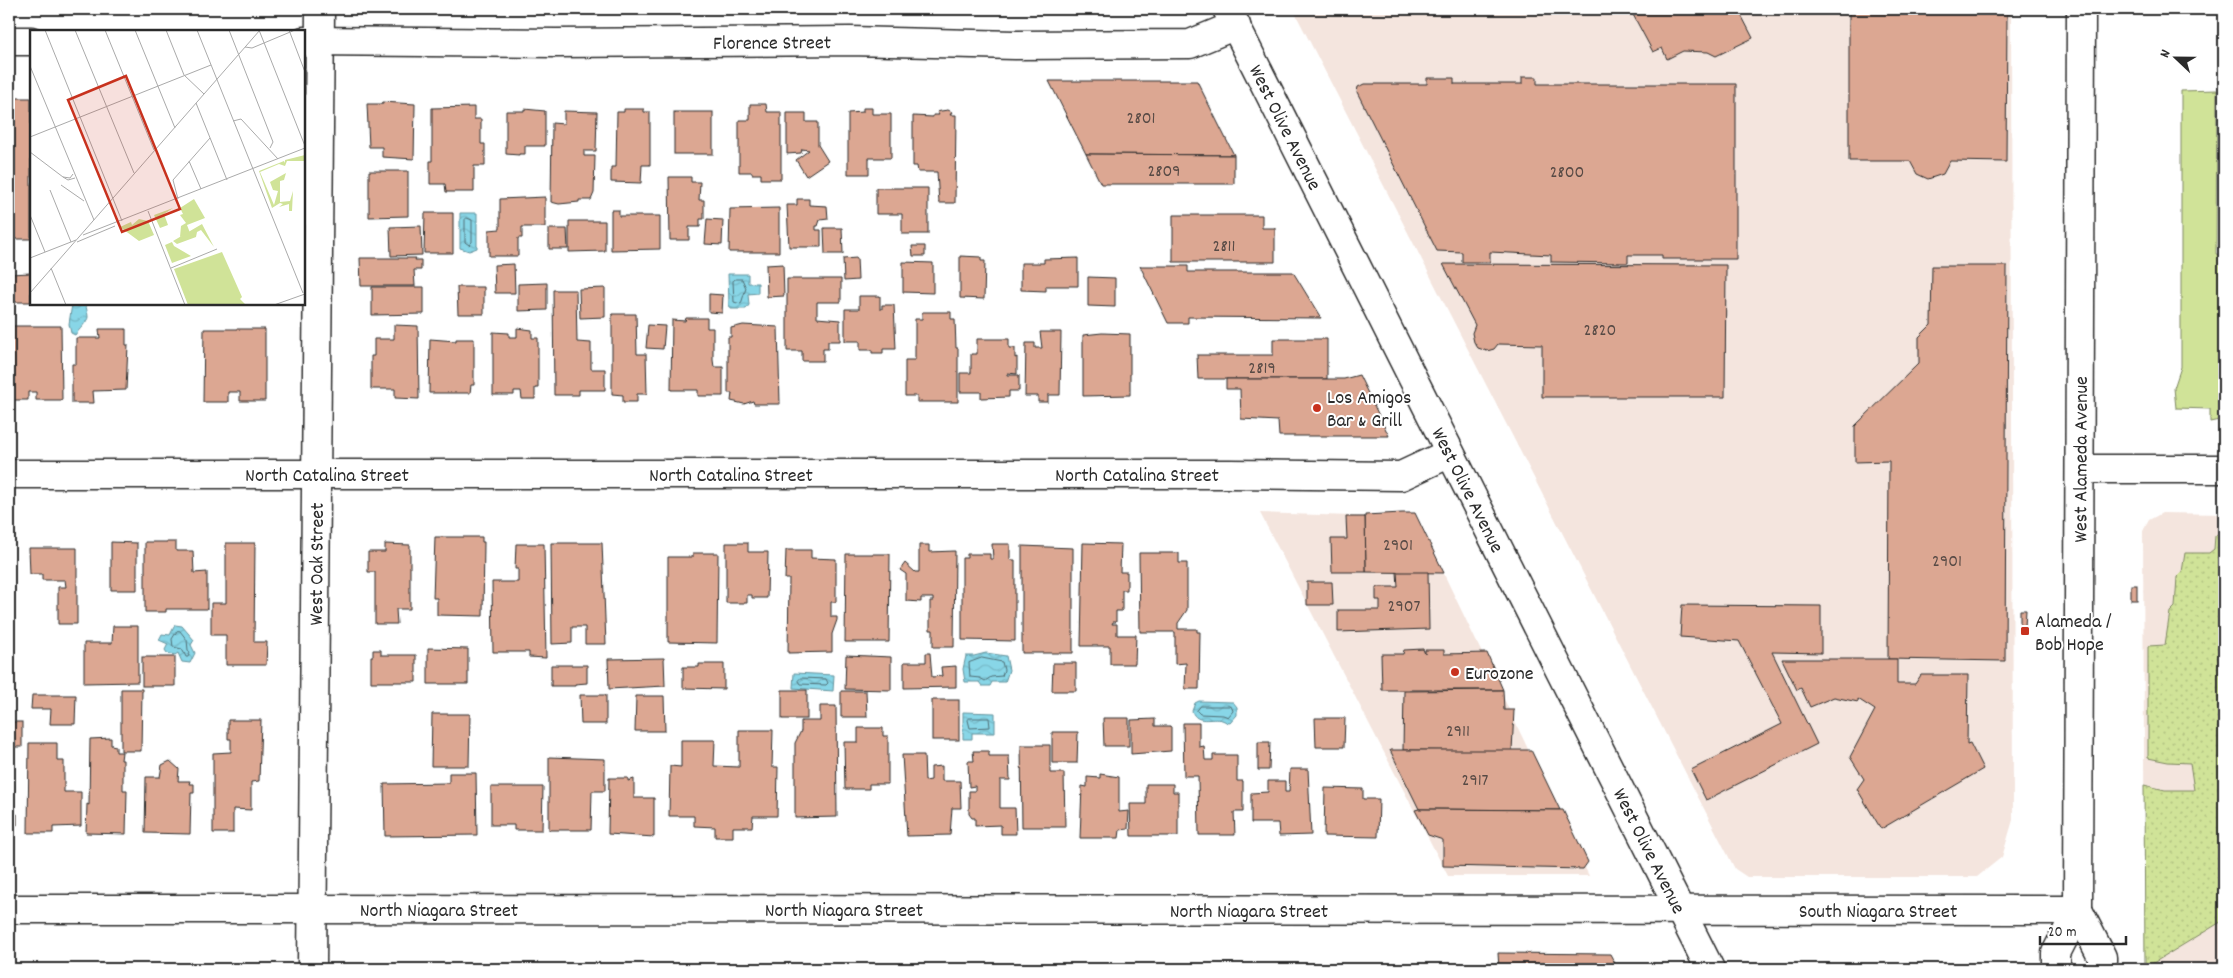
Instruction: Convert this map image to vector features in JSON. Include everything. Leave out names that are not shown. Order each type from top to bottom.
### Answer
[{"type":"street","name":"West Oak Street","points":[[312,969],[316,474],[311,40],[320,9]]},
{"type":"street","name":"West Alameda Avenue","points":[[2056,969],[2056,954],[2078,910],[2081,9]]},
{"type":"street","name":"Florence Street","points":[[311,40],[556,43],[850,41],[1015,44],[1190,44],[1232,17]]},
{"type":"street","name":"West Olive Avenue","points":[[1232,17],[1710,969]]},
{"type":"street","points":[[9,41],[30,41]]},
{"type":"street","name":"North Catalina Street","points":[[9,474],[1230,474],[1401,476],[1450,453]]},
{"type":"street","points":[[2080,468],[2224,469]]},
{"type":"street","name":"North Niagara Street","points":[[9,909],[1679,910]]},
{"type":"street","name":"South Niagara Street","points":[[1679,910],[2078,910]]},
{"type":"street","name":"West Alameda Avenue","points":[[2078,910],[2102,957],[2102,969]]},
{"type":"shaded area","points":[[1293,9],[2011,9],[2013,820],[2002,857],[1977,877],[1747,877],[1735,869]]},
{"type":"shaded area","points":[[1260,513],[1417,518],[1589,876],[1448,876]]},
{"type":"shaded area","points":[[2162,513],[2224,514],[2224,969],[2145,969],[2143,531],[2149,520]]},
{"type":"green space","points":[[2217,90],[2216,254],[2224,255],[2224,419],[2210,422],[2210,409],[2176,408],[2174,388],[2181,367],[2181,91]]},
{"type":"green space","points":[[2220,532],[2224,532],[2224,920],[2145,968],[2144,785],[2165,790],[2194,790],[2190,763],[2168,762],[2148,758],[2148,646],[2165,645],[2170,612],[2175,607],[2177,577],[2182,572],[2185,553],[2209,553],[2214,549],[2215,536]]},
{"type":"water","points":[[460,213],[477,213],[477,248],[469,251],[460,248]]},
{"type":"water","points":[[728,274],[748,274],[748,283],[758,283],[758,293],[748,294],[749,305],[746,309],[731,309],[729,305]]},
{"type":"water","points":[[72,305],[86,305],[88,319],[75,335],[71,333],[69,324]]},
{"type":"water","points":[[175,625],[182,626],[194,640],[191,645],[195,653],[190,663],[182,662],[178,653],[175,655],[167,653],[165,650],[168,644],[159,640],[162,634],[170,635]]},
{"type":"water","points":[[986,653],[1006,656],[1009,670],[1005,682],[992,682],[990,686],[982,686],[979,682],[965,682],[963,669],[966,656]]},
{"type":"water","points":[[794,673],[834,675],[833,691],[793,688]]},
{"type":"water","points":[[1199,701],[1233,702],[1237,707],[1237,715],[1230,723],[1218,719],[1205,720],[1197,718],[1192,711],[1195,703]]},
{"type":"water","points":[[963,712],[995,713],[995,733],[972,733],[972,739],[963,739]]},
{"type":"building","points":[[1630,9],[1738,9],[1753,38],[1716,56],[1708,52],[1683,51],[1667,59],[1662,48],[1653,52]]},
{"type":"building","points":[[1849,9],[2010,9],[2010,14],[2007,14],[2006,162],[1950,161],[1943,174],[1928,179],[1917,174],[1910,161],[1849,161]]},
{"type":"building","points":[[1522,77],[1537,77],[1537,84],[1736,84],[1736,259],[1662,259],[1662,255],[1628,255],[1628,263],[1551,262],[1551,255],[1490,252],[1490,262],[1462,262],[1462,252],[1437,251],[1357,92],[1358,87],[1364,84],[1427,84],[1427,78],[1454,78],[1454,84],[1522,84]]},
{"type":"building","points":[[1049,81],[1197,81],[1234,155],[1086,154]]},
{"type":"building","points":[[9,98],[30,98],[30,239],[14,239],[14,159],[9,159]]},
{"type":"building","points":[[382,102],[415,104],[414,159],[382,157],[382,147],[369,147],[367,104],[382,104]]},
{"type":"building","points":[[750,104],[766,104],[767,112],[781,112],[781,179],[761,179],[761,174],[739,172],[739,120],[750,120]]},
{"type":"building","points":[[474,107],[474,119],[481,119],[481,144],[485,144],[485,166],[474,166],[474,192],[446,192],[445,184],[430,184],[432,108]]},
{"type":"building","points":[[863,108],[872,108],[872,114],[891,114],[891,158],[869,158],[869,174],[848,174],[848,113],[863,112]]},
{"type":"building","points":[[524,109],[545,111],[545,146],[525,146],[525,154],[506,154],[506,111],[524,111]]},
{"type":"building","points":[[624,109],[644,109],[644,112],[650,112],[650,165],[642,165],[641,183],[611,182],[611,167],[616,167],[617,112],[624,112]]},
{"type":"building","points":[[948,110],[952,112],[950,115],[956,115],[955,203],[939,203],[937,172],[918,172],[917,166],[913,166],[913,116],[933,117],[933,115],[939,115],[937,112]]},
{"type":"building","points":[[564,111],[597,112],[596,151],[584,151],[584,156],[595,156],[594,193],[591,200],[559,204],[551,202],[552,123],[564,124]]},
{"type":"building","points":[[674,112],[713,112],[713,154],[674,154]]},
{"type":"building","points":[[787,113],[806,113],[806,122],[818,122],[818,145],[828,161],[806,176],[796,160],[809,150],[802,149],[801,153],[787,154]]},
{"type":"building","points":[[1086,154],[1234,155],[1234,184],[1101,184]]},
{"type":"building","points":[[369,171],[408,171],[408,216],[369,217]]},
{"type":"building","points":[[669,177],[691,177],[691,182],[700,182],[699,200],[704,200],[704,219],[700,219],[700,227],[689,227],[689,240],[670,240]]},
{"type":"building","points":[[876,188],[928,188],[928,234],[902,234],[902,214],[876,214]]},
{"type":"building","points":[[545,197],[545,227],[522,227],[522,238],[518,238],[518,256],[489,256],[489,230],[500,229],[500,199]]},
{"type":"building","points":[[797,199],[809,199],[809,205],[827,206],[828,219],[820,220],[818,226],[816,226],[816,230],[821,230],[821,247],[789,247],[787,205],[797,205]]},
{"type":"building","points":[[779,208],[779,252],[729,252],[730,209]]},
{"type":"building","points":[[611,210],[619,210],[619,216],[660,216],[660,249],[611,250]]},
{"type":"building","points":[[425,213],[453,213],[453,253],[424,253]]},
{"type":"building","points":[[1173,215],[1262,215],[1262,228],[1275,228],[1275,262],[1173,262]]},
{"type":"building","points":[[707,219],[723,220],[722,245],[705,244]]},
{"type":"building","points":[[569,221],[605,221],[605,251],[569,252]]},
{"type":"building","points":[[421,226],[422,255],[391,256],[390,227]]},
{"type":"building","points":[[824,228],[842,228],[843,254],[825,254]]},
{"type":"building","points":[[549,229],[567,229],[568,249],[549,249]]},
{"type":"building","points":[[912,246],[925,246],[925,256],[913,256]]},
{"type":"building","points":[[960,256],[981,257],[981,261],[985,261],[984,299],[960,298]]},
{"type":"building","points":[[360,258],[416,258],[415,260],[421,260],[421,270],[414,270],[415,286],[361,286]]},
{"type":"building","points":[[857,258],[858,280],[844,281],[843,259]]},
{"type":"building","points":[[1078,258],[1078,286],[1046,286],[1046,291],[1021,290],[1021,263],[1044,263],[1044,259]]},
{"type":"building","points":[[903,262],[933,263],[933,293],[903,292]]},
{"type":"building","points":[[514,264],[515,293],[495,293],[494,265]]},
{"type":"building","points":[[783,264],[784,296],[767,297],[766,265]]},
{"type":"building","points":[[1443,264],[1726,265],[1725,397],[1542,397],[1542,345],[1498,344],[1494,349],[1487,351],[1478,348],[1472,333],[1475,325]]},
{"type":"building","points":[[1140,266],[1188,266],[1188,272],[1293,272],[1321,318],[1188,317],[1188,323],[1168,323]]},
{"type":"building","points":[[1932,266],[2007,266],[2005,661],[1888,659],[1889,461],[1855,462],[1855,426],[1919,363],[1919,337],[1931,325]]},
{"type":"building","points":[[30,273],[30,302],[9,302],[9,274]]},
{"type":"building","points":[[1088,277],[1115,278],[1115,307],[1088,306]]},
{"type":"building","points":[[787,279],[841,279],[841,302],[817,302],[817,318],[840,320],[840,341],[828,341],[828,349],[823,349],[823,361],[802,361],[802,351],[787,351]]},
{"type":"building","points":[[547,283],[547,310],[518,311],[518,284]]},
{"type":"building","points":[[372,287],[424,287],[424,314],[372,315]]},
{"type":"building","points":[[457,287],[484,287],[484,314],[458,314]]},
{"type":"building","points":[[605,288],[605,317],[580,318],[579,289]]},
{"type":"building","points":[[553,290],[576,290],[577,342],[591,343],[591,369],[605,369],[605,390],[579,390],[579,395],[554,395]]},
{"type":"building","points":[[709,294],[723,295],[722,313],[709,312]]},
{"type":"building","points":[[859,296],[880,296],[880,309],[882,309],[882,305],[894,305],[896,349],[883,349],[883,353],[872,353],[872,350],[860,350],[860,341],[845,341],[845,309],[859,309]]},
{"type":"building","points":[[922,312],[951,312],[951,319],[955,319],[956,348],[958,348],[958,402],[917,402],[917,396],[905,396],[905,360],[915,360],[915,319],[922,319]]},
{"type":"building","points":[[612,314],[636,314],[637,354],[646,354],[647,394],[637,394],[637,402],[623,402],[623,395],[612,394]]},
{"type":"building","points":[[686,318],[707,318],[707,328],[713,328],[714,367],[723,367],[723,396],[698,396],[698,390],[671,390],[672,320],[685,321]]},
{"type":"building","points":[[394,325],[418,326],[419,399],[395,398],[395,389],[371,389],[371,356],[374,356],[374,339],[394,339]]},
{"type":"building","points":[[648,325],[665,326],[663,349],[646,348]]},
{"type":"building","points":[[743,325],[778,327],[780,404],[754,404],[753,401],[744,404],[731,401],[732,393],[728,393],[728,337],[731,337],[731,328]]},
{"type":"building","points":[[9,326],[61,326],[62,400],[36,400],[36,392],[28,392],[28,400],[9,400]]},
{"type":"building","points":[[517,328],[532,330],[532,338],[538,338],[538,388],[535,388],[535,399],[522,399],[521,391],[514,391],[514,395],[493,395],[493,332],[509,333],[509,337],[517,337]]},
{"type":"building","points":[[99,329],[126,329],[126,345],[128,345],[126,390],[93,391],[94,403],[72,403],[72,364],[76,364],[76,338],[100,338]]},
{"type":"building","points":[[204,329],[265,329],[265,401],[240,401],[240,392],[228,392],[228,402],[203,402]]},
{"type":"building","points":[[1040,332],[1061,332],[1060,395],[1048,395],[1048,402],[1038,402],[1038,396],[1025,396],[1026,343],[1035,343],[1035,348],[1042,348]]},
{"type":"building","points":[[1102,333],[1130,334],[1130,395],[1083,396],[1083,335]]},
{"type":"building","points":[[430,339],[456,341],[456,339],[474,339],[474,385],[471,385],[470,393],[429,393]]},
{"type":"building","points":[[977,339],[1009,339],[1009,348],[1015,348],[1017,374],[1008,373],[1008,375],[1019,375],[1019,391],[1009,391],[1009,397],[981,398],[981,392],[960,392],[960,373],[971,373],[971,354],[977,354]]},
{"type":"building","points":[[1273,339],[1327,339],[1327,379],[1198,379],[1197,355],[1273,355]]},
{"type":"building","points":[[1359,375],[1389,436],[1279,436],[1278,421],[1241,419],[1240,389],[1226,389],[1226,379],[1344,379]]},
{"type":"building","points":[[1415,513],[1444,573],[1366,572],[1365,515]]},
{"type":"building","points":[[1346,517],[1365,517],[1366,572],[1332,572],[1331,539],[1347,539]]},
{"type":"building","points":[[435,537],[482,537],[482,542],[484,542],[483,616],[437,615],[437,598],[433,598]]},
{"type":"building","points":[[111,542],[137,543],[137,590],[111,590]]},
{"type":"building","points":[[145,542],[176,542],[176,551],[193,551],[194,573],[207,572],[207,609],[166,609],[166,612],[145,612]]},
{"type":"building","points":[[226,543],[255,543],[254,642],[267,642],[266,665],[226,665],[226,635],[211,635],[211,603],[226,603]]},
{"type":"building","points":[[551,543],[602,543],[606,644],[585,644],[585,627],[572,627],[572,643],[552,644]]},
{"type":"building","points":[[726,543],[748,543],[748,552],[768,552],[767,598],[752,598],[752,595],[747,595],[747,603],[726,603]]},
{"type":"building","points":[[1083,543],[1121,544],[1120,572],[1127,572],[1127,590],[1122,590],[1122,611],[1116,611],[1116,622],[1112,624],[1117,624],[1117,635],[1136,635],[1135,664],[1110,664],[1110,646],[1081,646]]},
{"type":"building","points":[[385,544],[410,545],[410,609],[396,609],[397,624],[375,624],[375,572],[368,572],[368,552],[385,552]]},
{"type":"building","points":[[516,544],[544,544],[546,658],[529,657],[529,652],[493,652],[492,582],[518,582],[518,569],[515,569]]},
{"type":"building","points":[[992,544],[1010,544],[1010,560],[1015,560],[1015,641],[962,640],[962,558],[967,558],[967,554],[990,554],[990,559],[993,559]]},
{"type":"building","points":[[919,545],[929,545],[929,552],[955,551],[954,647],[933,647],[933,630],[930,630],[930,601],[933,601],[933,598],[921,598],[921,602],[906,601],[906,574],[900,570],[905,563],[915,572],[919,572]]},
{"type":"building","points":[[1022,546],[1073,548],[1073,653],[1022,653]]},
{"type":"building","points":[[29,548],[77,548],[77,624],[58,624],[58,587],[66,587],[65,580],[42,580],[42,574],[30,574]]},
{"type":"building","points":[[786,550],[811,550],[811,558],[836,559],[836,602],[831,602],[831,617],[837,617],[837,620],[832,634],[832,652],[788,653],[789,579],[785,579]]},
{"type":"building","points":[[693,553],[718,553],[717,643],[668,642],[668,557],[693,557]]},
{"type":"building","points":[[1139,553],[1179,553],[1179,563],[1187,563],[1187,610],[1178,623],[1178,629],[1197,629],[1197,632],[1200,632],[1199,689],[1185,689],[1186,663],[1175,664],[1175,632],[1140,632]]},
{"type":"building","points":[[846,554],[890,554],[889,642],[845,642]]},
{"type":"building","points":[[1397,572],[1428,572],[1429,629],[1338,632],[1338,610],[1380,610],[1380,600],[1376,600],[1376,587],[1398,587]]},
{"type":"building","points":[[1307,582],[1332,582],[1333,605],[1307,605]]},
{"type":"building","points":[[2131,585],[2137,585],[2137,600],[2131,600]]},
{"type":"building","points":[[1682,605],[1821,606],[1821,653],[1772,652],[1817,744],[1706,800],[1691,770],[1782,724],[1739,641],[1680,637]]},
{"type":"building","points":[[2020,610],[2026,610],[2025,627],[2020,627]]},
{"type":"building","points":[[9,622],[11,622],[11,679],[9,679]]},
{"type":"building","points":[[113,626],[138,626],[138,682],[84,683],[84,643],[112,643]]},
{"type":"building","points":[[428,648],[468,649],[468,684],[428,684]]},
{"type":"building","points":[[1423,649],[1425,654],[1425,650],[1444,650],[1444,654],[1487,653],[1503,690],[1382,690],[1381,654],[1403,654],[1404,650]]},
{"type":"building","points":[[373,650],[381,650],[381,655],[416,655],[416,682],[371,682],[371,656],[373,656]]},
{"type":"building","points":[[926,653],[930,653],[932,677],[942,676],[941,667],[956,666],[956,687],[904,688],[904,662],[926,662]]},
{"type":"building","points":[[846,655],[891,657],[891,690],[845,689]]},
{"type":"building","points":[[142,657],[175,657],[175,686],[142,686]]},
{"type":"building","points":[[664,658],[665,686],[609,689],[608,659]]},
{"type":"building","points":[[1782,659],[1897,659],[1897,684],[1915,684],[1921,675],[1968,675],[1967,744],[1970,743],[1983,769],[1881,829],[1857,789],[1864,779],[1850,757],[1875,710],[1858,699],[1858,702],[1834,697],[1810,707],[1801,688],[1797,690]]},
{"type":"building","points":[[1053,663],[1076,663],[1076,691],[1052,691]]},
{"type":"building","points":[[699,664],[724,664],[724,689],[683,688],[683,667],[699,667]]},
{"type":"building","points":[[551,665],[587,665],[587,683],[575,684],[575,686],[551,686]]},
{"type":"building","points":[[121,689],[142,689],[141,751],[121,751]]},
{"type":"building","points":[[782,690],[807,690],[807,719],[782,719]]},
{"type":"building","points":[[1503,690],[1504,710],[1514,710],[1512,751],[1403,750],[1404,691]]},
{"type":"building","points":[[841,691],[866,691],[867,717],[841,717]]},
{"type":"building","points":[[32,695],[76,695],[75,724],[50,724],[51,709],[31,709]]},
{"type":"building","points":[[580,695],[606,695],[606,724],[581,724]]},
{"type":"building","points":[[636,696],[664,696],[665,731],[635,731]]},
{"type":"building","points":[[932,700],[959,700],[959,740],[932,740]]},
{"type":"building","points":[[820,706],[836,706],[837,817],[795,818],[795,743],[801,731],[801,721],[820,721]]},
{"type":"building","points":[[432,714],[470,714],[469,766],[431,766]]},
{"type":"building","points":[[1103,718],[1129,718],[1129,746],[1104,746]]},
{"type":"building","points":[[1315,718],[1345,718],[1344,747],[1316,747]]},
{"type":"building","points":[[1155,719],[1155,726],[1171,726],[1171,751],[1131,754],[1131,720]]},
{"type":"building","points":[[228,720],[261,720],[259,781],[251,782],[251,810],[233,809],[233,833],[213,833],[213,753],[231,752],[231,739],[228,739]]},
{"type":"building","points":[[9,722],[22,722],[22,747],[9,747]]},
{"type":"building","points":[[1183,723],[1199,723],[1199,747],[1204,746],[1205,760],[1213,760],[1213,755],[1237,755],[1237,781],[1243,781],[1243,812],[1234,812],[1235,835],[1199,835],[1198,776],[1184,776]]},
{"type":"building","points":[[858,728],[883,728],[883,736],[888,736],[888,784],[869,784],[869,789],[845,789],[844,742],[858,742]]},
{"type":"building","points":[[739,730],[773,730],[772,767],[778,767],[777,816],[753,816],[752,827],[733,827],[733,837],[715,837],[715,827],[694,826],[694,816],[669,816],[670,766],[681,767],[681,740],[715,740],[714,766],[739,767]]},
{"type":"building","points":[[1052,732],[1078,732],[1077,763],[1052,763]]},
{"type":"building","points":[[111,738],[111,745],[116,746],[116,752],[122,752],[123,790],[127,790],[126,834],[86,833],[87,804],[89,805],[90,739]]},
{"type":"building","points":[[1258,742],[1270,742],[1269,770],[1258,770]]},
{"type":"building","points":[[29,743],[57,743],[57,761],[64,761],[64,792],[81,792],[81,826],[53,827],[53,833],[28,833]]},
{"type":"building","points":[[1021,745],[1050,745],[1050,773],[1064,773],[1065,827],[1022,827]]},
{"type":"building","points":[[1390,750],[1531,750],[1560,810],[1419,809]]},
{"type":"building","points":[[973,751],[989,751],[989,756],[1009,756],[1010,780],[1000,780],[1000,808],[1015,808],[1016,834],[1001,834],[1001,825],[975,826],[975,818],[972,818],[969,814],[969,791],[975,791],[975,786],[969,787],[968,761],[974,761]]},
{"type":"building","points":[[902,755],[924,755],[925,781],[931,780],[931,767],[942,766],[942,781],[960,781],[961,808],[952,808],[950,835],[907,836]]},
{"type":"building","points":[[549,757],[605,759],[605,791],[592,791],[591,830],[549,830]]},
{"type":"building","points":[[170,761],[179,769],[178,781],[190,781],[189,784],[194,784],[194,793],[191,793],[190,834],[145,833],[146,777],[160,777],[162,765]]},
{"type":"building","points":[[1290,769],[1308,769],[1311,835],[1279,836],[1278,823],[1251,823],[1251,793],[1268,792],[1268,781],[1285,781],[1285,792],[1289,792]]},
{"type":"building","points":[[449,773],[476,773],[477,835],[385,836],[384,784],[449,783]]},
{"type":"building","points":[[1100,774],[1119,777],[1119,812],[1129,811],[1128,829],[1120,830],[1119,838],[1080,838],[1082,786],[1087,787],[1087,777],[1100,778]]},
{"type":"building","points":[[609,778],[628,778],[628,781],[634,779],[634,798],[654,798],[654,837],[608,834]]},
{"type":"building","points":[[9,784],[14,784],[14,814],[17,814],[17,825],[9,825]]},
{"type":"building","points":[[1146,784],[1173,784],[1173,792],[1178,792],[1178,836],[1131,836],[1130,804],[1146,804]]},
{"type":"building","points":[[491,787],[543,787],[542,830],[514,830],[514,825],[491,825]]},
{"type":"building","points":[[1325,788],[1363,789],[1363,799],[1379,799],[1378,837],[1324,836]]},
{"type":"building","points":[[1415,810],[1563,810],[1588,862],[1583,869],[1443,866],[1443,840],[1428,835]]},
{"type":"building","points":[[1498,953],[1610,954],[1618,969],[1499,969]]},
{"type":"place","name":"Los Amigos Bar & Grill","points":[[1317,408]]},
{"type":"place","name":"Alameda / Bob Hope","points":[[2025,631]]},
{"type":"place","name":"Eurozone","points":[[1455,672]]}]
